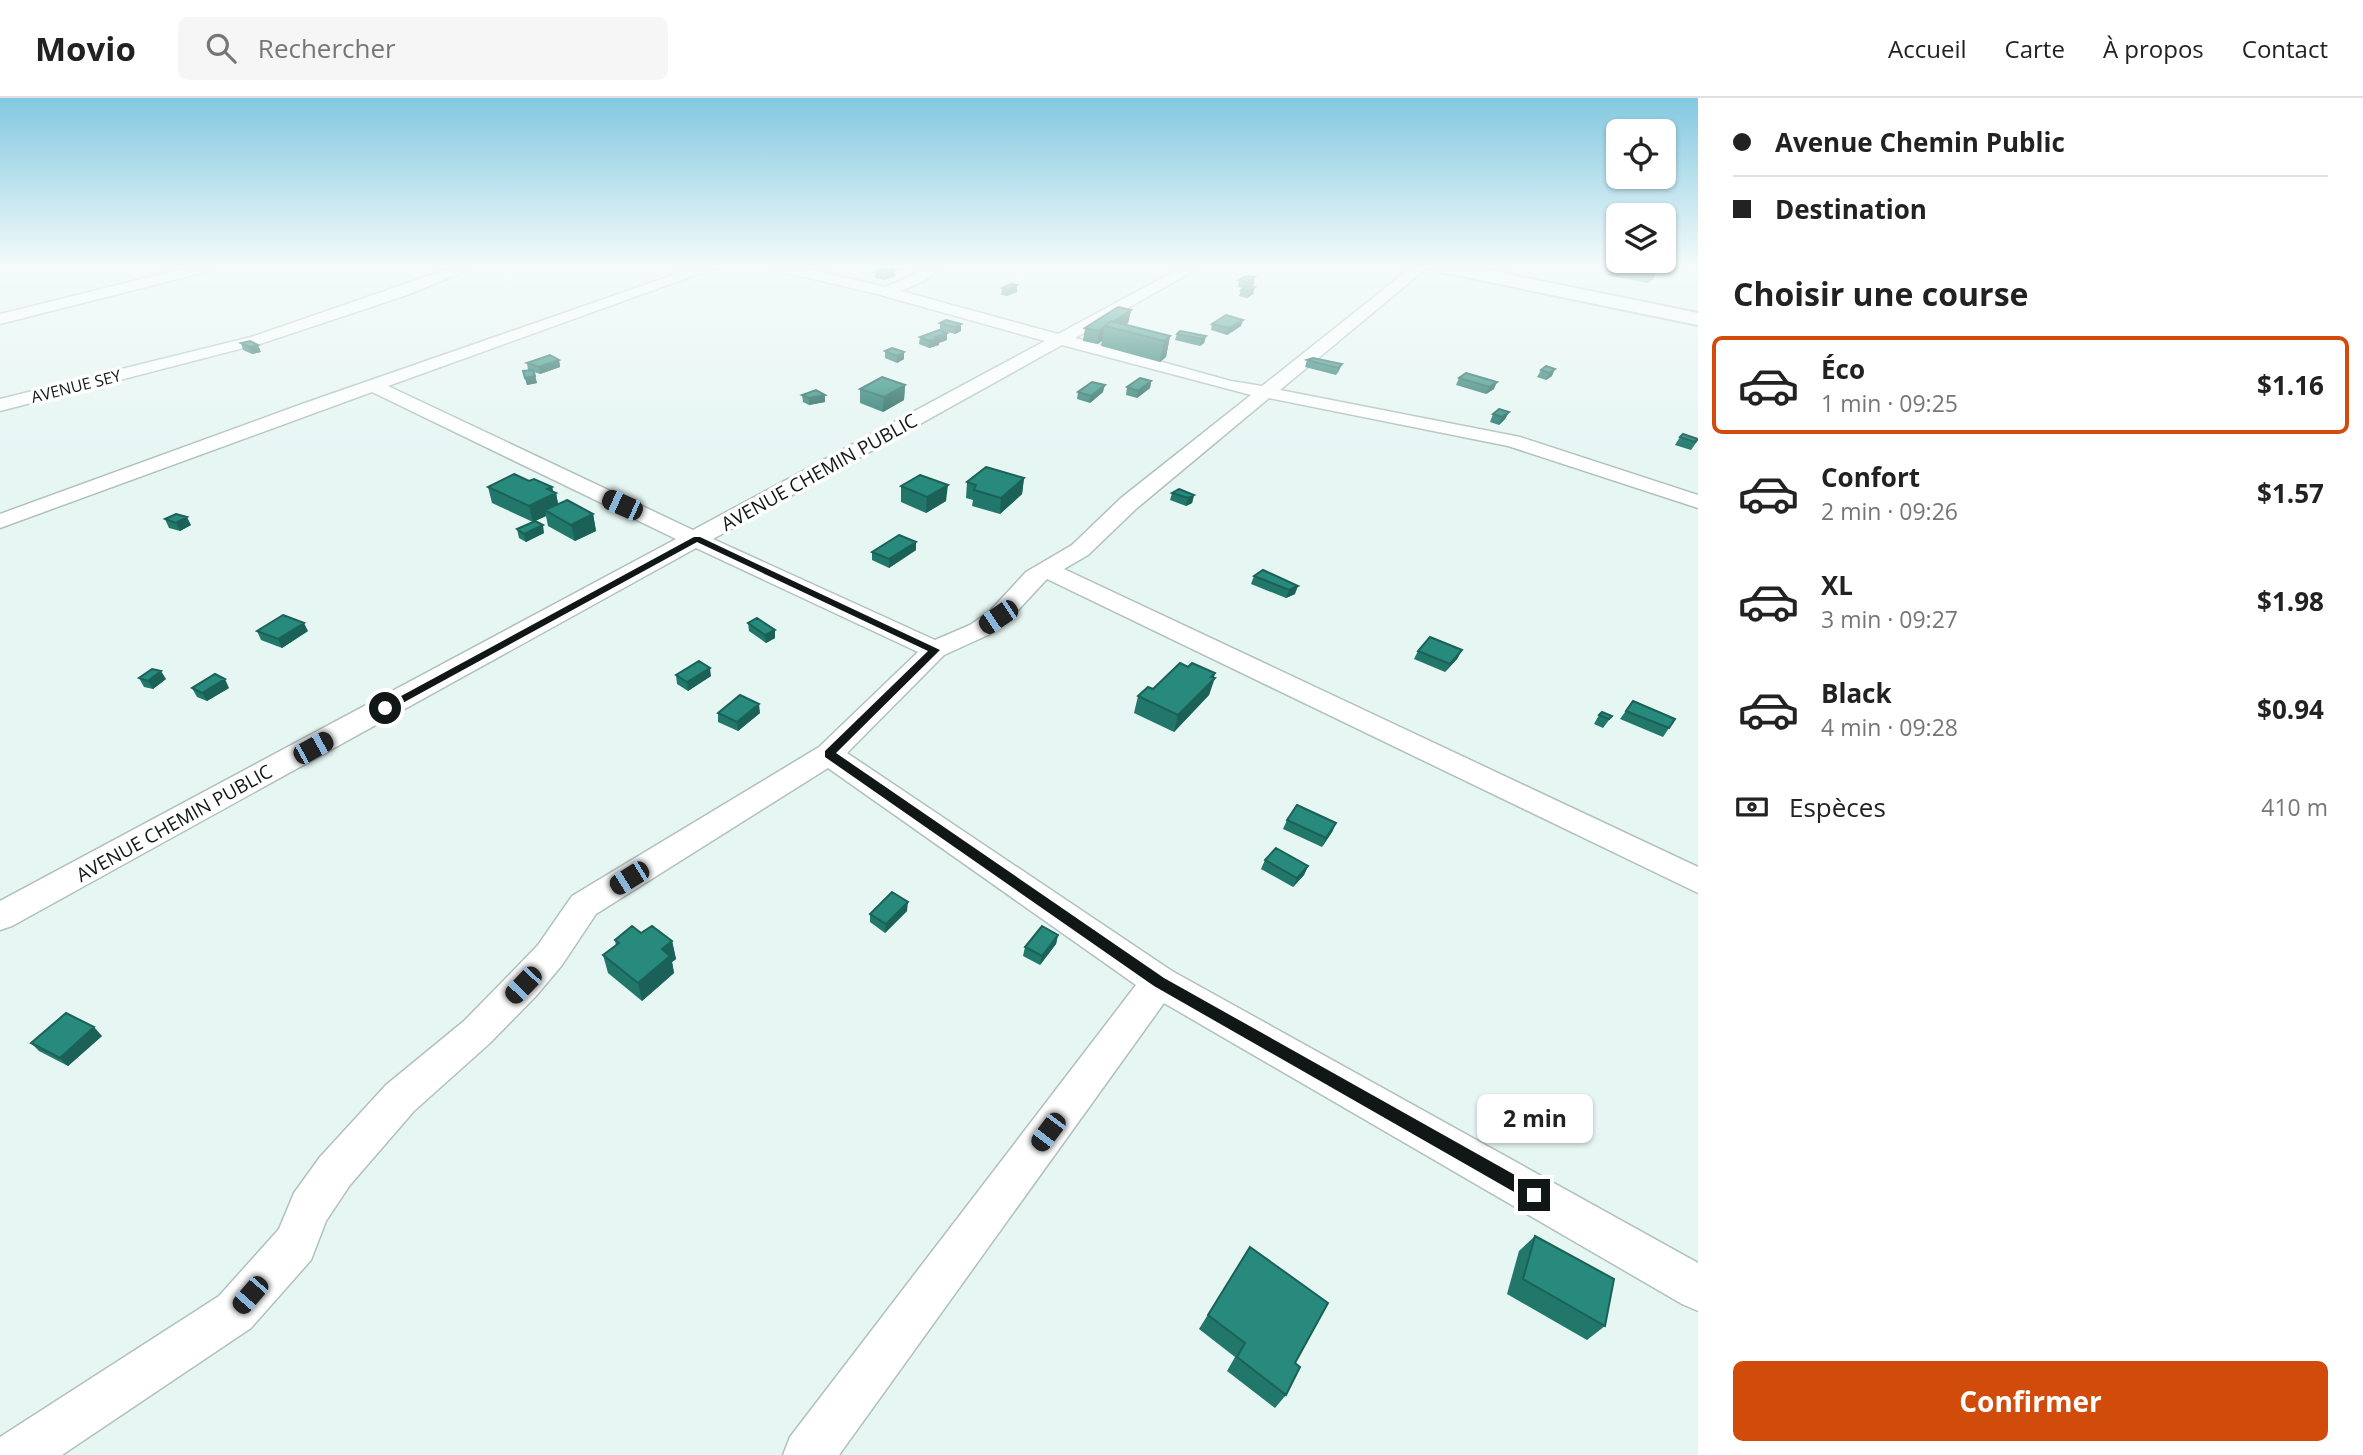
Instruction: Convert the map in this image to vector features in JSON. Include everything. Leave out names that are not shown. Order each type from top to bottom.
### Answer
[{"type":"street","name":"AVENUE SEY","points":[[0,405],[257,340],[288,329]]},
{"type":"street","points":[[0,521],[534,329]]},
{"type":"street","points":[[1020,329],[1176,373],[1513,441],[1698,502]]},
{"type":"street","name":"AVENUE CHEMIN PUBLIC","points":[[0,917],[1078,329]]},
{"type":"street","points":[[17,1455],[235,1312],[295,1244],[309,1208],[335,1171],[400,1098],[477,1032],[523,985],[550,955],[584,905],[829,754],[935,650],[979,630],[998,617],[1024,586],[1080,550],[1129,503],[1344,329]]},
{"type":"street","points":[[374,386],[523,461],[935,650]]},
{"type":"street","points":[[1046,570],[1698,881]]},
{"type":"street","points":[[829,754],[1159,982],[1698,1288]]},
{"type":"street","points":[[808,1455],[1159,982]]},
{"type":"building","points":[[1118,329],[1144,329],[1170,336],[1164,341]]},
{"type":"building","points":[[939,330],[947,333],[929,341],[920,337]]},
{"type":"building","points":[[1180,331],[1206,336],[1202,339],[1177,334]]},
{"type":"building","points":[[250,341],[258,345],[249,347],[241,343]]},
{"type":"building","points":[[892,348],[904,352],[897,356],[885,351]]},
{"type":"building","points":[[550,355],[559,360],[539,367],[527,363]]},
{"type":"building","points":[[1313,358],[1342,364],[1338,368],[1307,360]]},
{"type":"building","points":[[1546,366],[1555,369],[1549,373],[1541,370]]},
{"type":"building","points":[[533,370],[535,376],[525,378],[523,371]]},
{"type":"building","points":[[1466,373],[1497,382],[1489,387],[1459,378]]},
{"type":"building","points":[[882,377],[905,385],[884,397],[860,389]]},
{"type":"building","points":[[1140,378],[1151,381],[1138,391],[1127,387]]},
{"type":"building","points":[[1092,382],[1105,385],[1091,396],[1078,392]]},
{"type":"building","points":[[816,390],[825,395],[809,398],[802,395]]},
{"type":"building","points":[[1499,409],[1509,412],[1502,417],[1493,414]]},
{"type":"building","points":[[1683,434],[1698,439],[1695,442],[1680,437]]},
{"type":"building","points":[[986,467],[1024,478],[1001,498],[974,490],[976,485],[967,482]]},
{"type":"building","points":[[514,474],[552,487],[547,489],[556,493],[529,506],[488,487]]},
{"type":"building","points":[[920,475],[948,485],[927,497],[901,486]]},
{"type":"building","points":[[1179,489],[1194,495],[1188,498],[1172,493]]},
{"type":"building","points":[[567,500],[593,514],[571,525],[545,510]]},
{"type":"building","points":[[176,514],[187,517],[176,523],[165,519]]},
{"type":"building","points":[[535,521],[543,525],[524,534],[517,529]]},
{"type":"building","points":[[899,535],[916,542],[889,559],[872,552]]},
{"type":"building","points":[[1263,570],[1298,586],[1289,590],[1254,576]]},
{"type":"building","points":[[283,615],[304,623],[278,639],[257,631]]},
{"type":"building","points":[[757,618],[775,630],[765,635],[748,623]]},
{"type":"building","points":[[1430,637],[1462,650],[1450,664],[1418,651]]},
{"type":"building","points":[[699,661],[710,668],[687,682],[676,675]]},
{"type":"building","points":[[1180,663],[1188,667],[1192,663],[1215,673],[1211,677],[1215,678],[1178,715],[1138,696],[1148,687],[1153,689]]},
{"type":"building","points":[[152,669],[161,671],[148,681],[139,678]]},
{"type":"building","points":[[215,674],[225,679],[202,693],[192,688]]},
{"type":"building","points":[[740,695],[759,704],[737,722],[718,713]]},
{"type":"building","points":[[1633,701],[1675,719],[1669,728],[1626,711]]},
{"type":"building","points":[[1602,712],[1612,716],[1609,719],[1599,715]]},
{"type":"building","points":[[1297,805],[1336,823],[1326,838],[1287,820]]},
{"type":"building","points":[[1276,848],[1308,866],[1297,878],[1265,860]]},
{"type":"building","points":[[892,892],[908,902],[886,924],[870,914]]},
{"type":"building","points":[[632,926],[641,933],[652,926],[672,941],[662,949],[670,956],[638,983],[603,955],[619,943],[615,940]]},
{"type":"building","points":[[1042,926],[1058,935],[1042,956],[1025,947]]},
{"type":"building","points":[[66,1013],[94,1027],[60,1058],[31,1043]]},
{"type":"building","points":[[1535,1236],[1614,1279],[1605,1326],[1523,1279]]},
{"type":"building","points":[[1250,1247],[1328,1303],[1295,1363],[1300,1367],[1286,1395],[1237,1357],[1245,1343],[1208,1315]]},
{"type":"route","points":[[385,708],[697,539],[935,650],[829,754],[1159,982],[1534,1195]]}]
